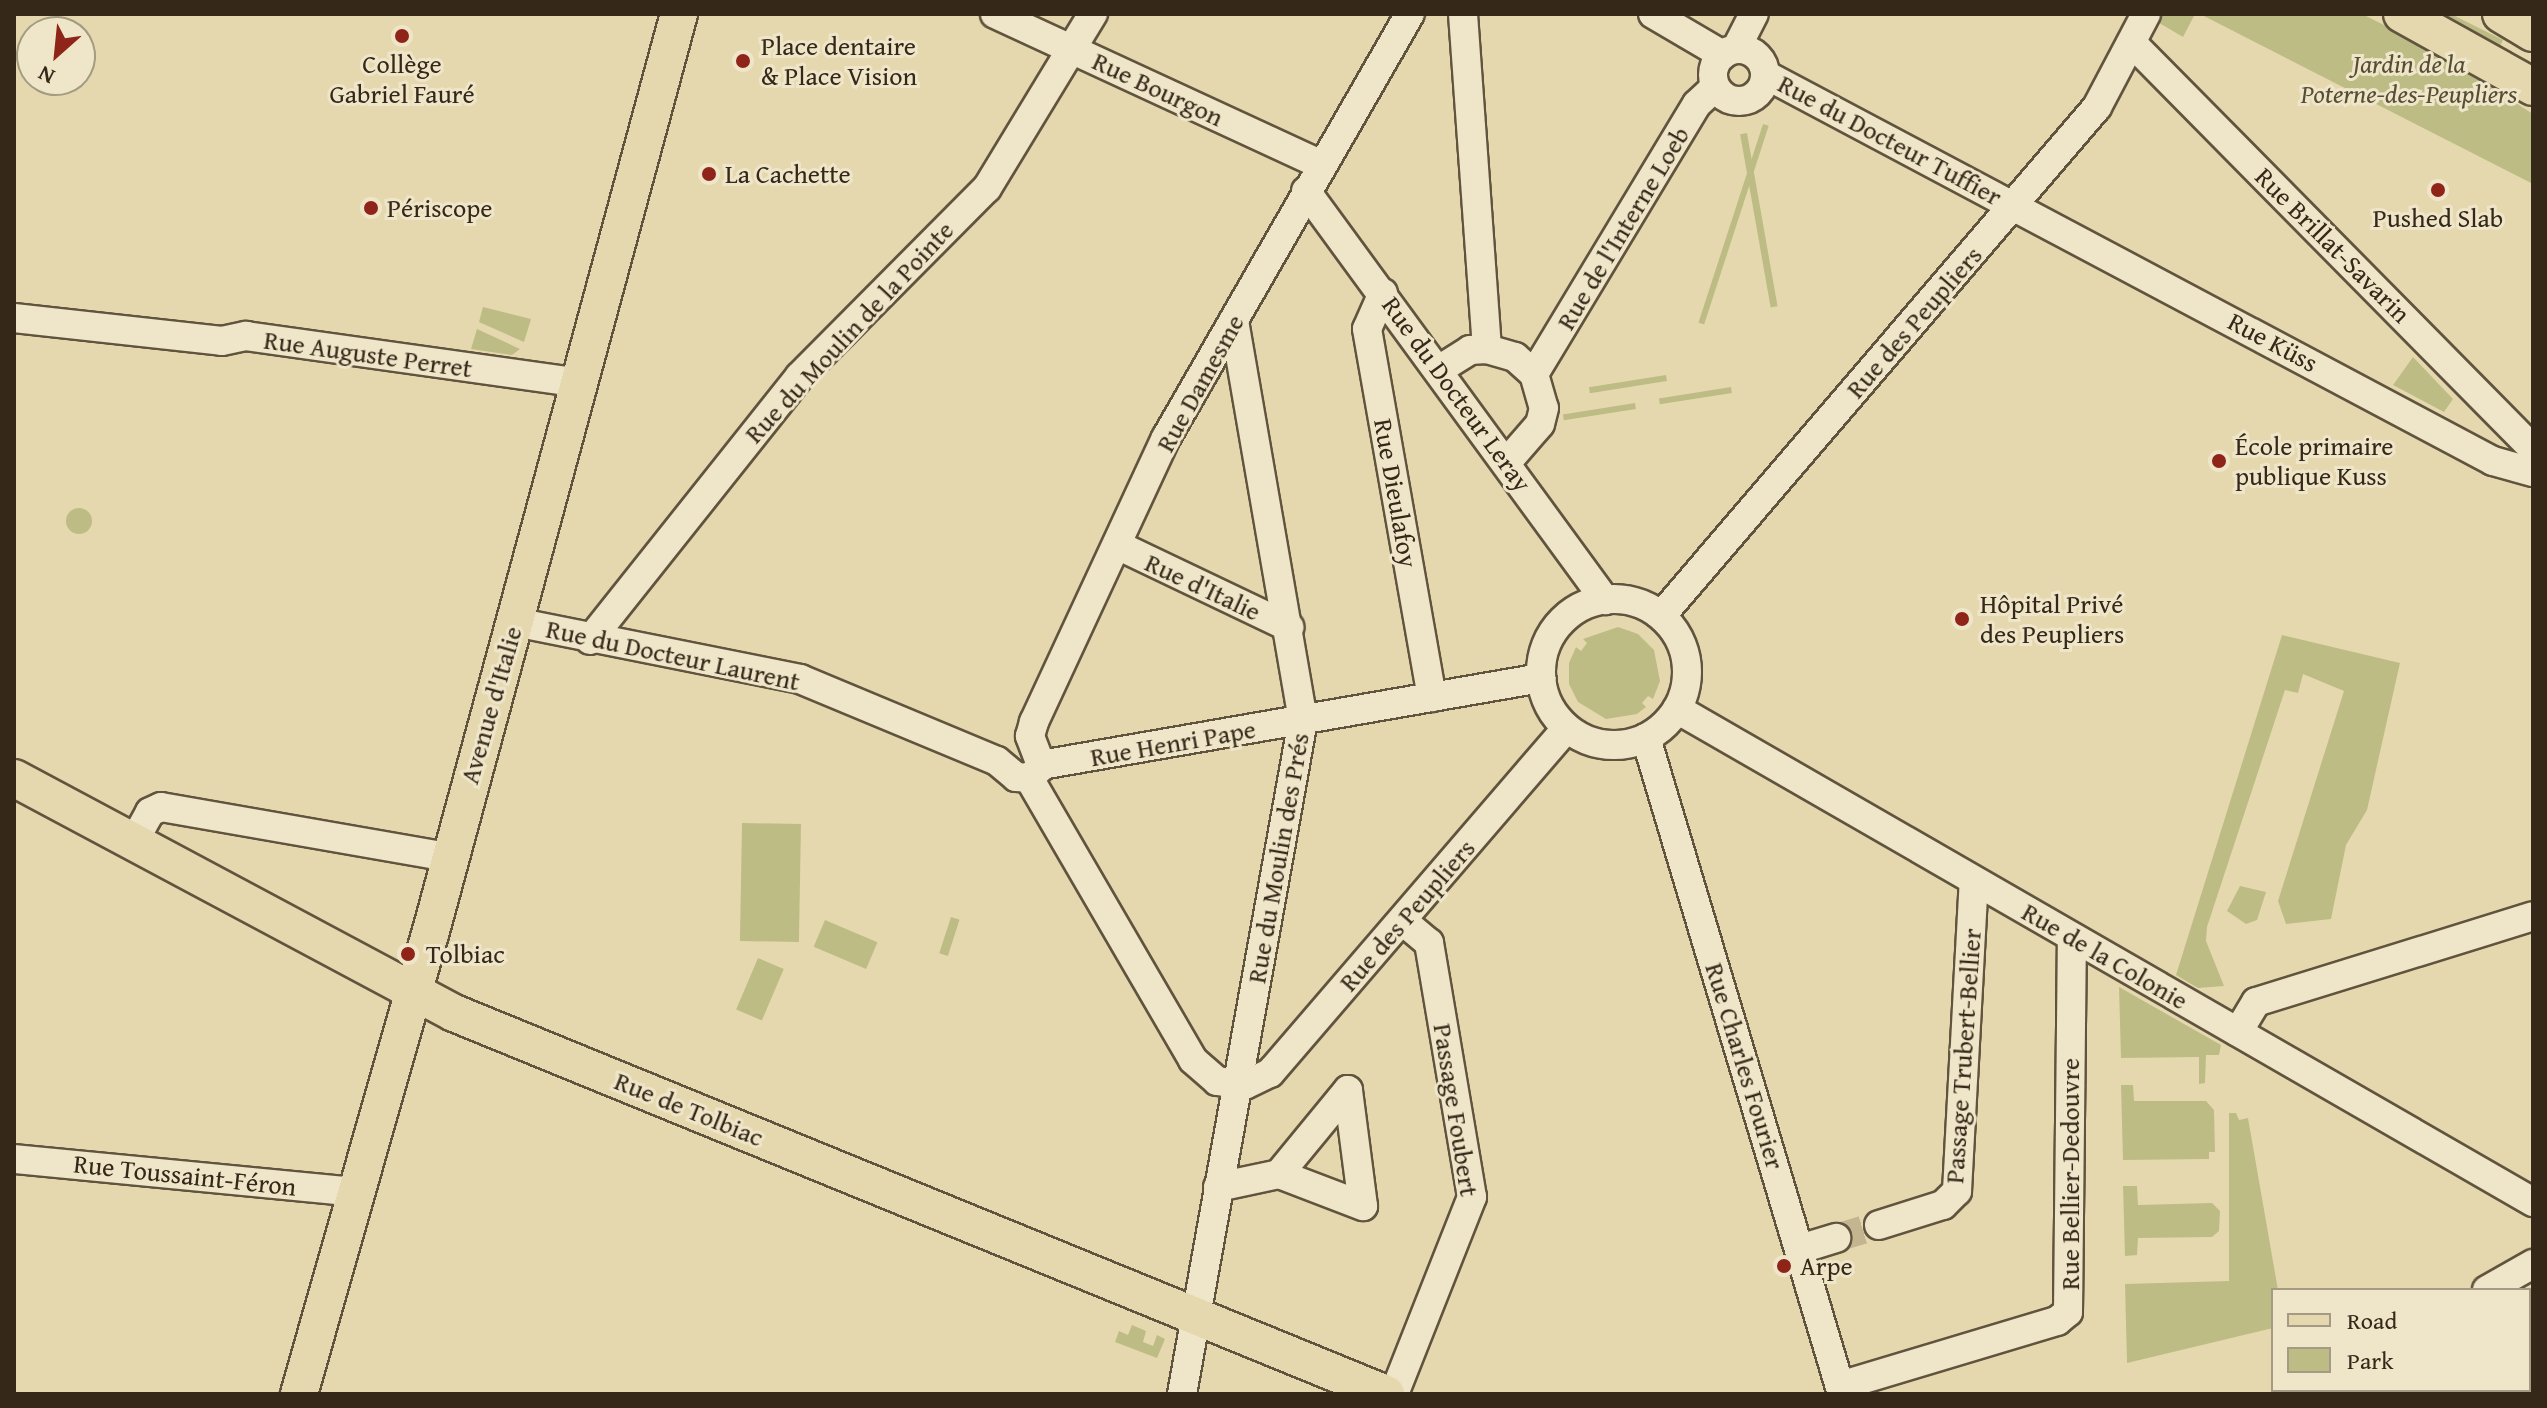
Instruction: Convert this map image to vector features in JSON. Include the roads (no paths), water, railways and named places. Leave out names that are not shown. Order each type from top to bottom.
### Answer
[{"type":"main road","name":"Avenue d'Italie","points":[[299,1394],[515,622],[679,14]]},
{"type":"main road","points":[[2402,14],[2533,87]]},
{"type":"main road","points":[[2501,14],[2533,33]]},
{"type":"main road","name":"Rue de Tolbiac","points":[[14,778],[412,993],[1386,1394]]},
{"type":"street","name":"Rue Bourgon","points":[[995,14],[1320,164]]},
{"type":"street","name":"Rue du Moulin de la Pointe","points":[[590,640],[790,388],[987,188],[1093,14]]},
{"type":"street","name":"Rue Damesme","points":[[1236,1086],[1208,1076],[1193,1060],[1025,770],[1030,732],[1166,438],[1320,164],[1410,14]]},
{"type":"street","points":[[1463,14],[1487,349]]},
{"type":"street","points":[[1653,14],[1730,52],[1759,58],[1766,75],[1764,85],[1749,99],[1729,99],[1715,87],[1714,66],[1730,52],[1754,14]]},
{"type":"street","name":"Rue des Peupliers","points":[[1661,616],[2097,107],[2146,14]]},
{"type":"street","name":"Rue Brillat-Savarin","points":[[2132,43],[2533,449]]},
{"type":"street","name":"Rue du Docteur Tuffier","points":[[1766,75],[2014,206]]},
{"type":"street","name":"Rue de l'Interne Loeb","points":[[1534,374],[1697,104],[1715,87]]},
{"type":"street","name":"Rue du Docteur Leray","points":[[1306,191],[1440,369],[1605,600]]},
{"type":"street","name":"Rue Küss","points":[[2014,206],[2493,461],[2533,472]]},
{"type":"street","name":"Rue Dieulafoy","points":[[1383,293],[1367,329],[1432,697]]},
{"type":"street","name":"Rue Auguste Perret","points":[[14,318],[222,341],[246,336],[579,383]]},
{"type":"street","name":"Rue du Moulin des Prés","points":[[1182,1394],[1303,720],[1234,321]]},
{"type":"street","points":[[1440,369],[1470,350],[1487,349],[1515,357],[1534,374],[1544,408],[1540,424],[1507,462]]},
{"type":"street","name":"Rue d'Italie","points":[[1117,545],[1289,627]]},
{"type":"street","points":[[1605,600],[1640,604],[1661,616],[1676,633],[1687,665],[1677,709],[1646,738],[1609,745],[1566,729],[1551,709],[1541,678],[1546,647],[1563,620],[1605,600]]},
{"type":"street","name":"Rue du Docteur Laurent","points":[[515,622],[590,640],[800,679],[1025,770]]},
{"type":"street","name":"Rue Henri Pape","points":[[1025,770],[1541,678]]},
{"type":"street","name":"Rue de la Colonie","points":[[1677,709],[2533,1202]]},
{"type":"street","name":"Rue des Peupliers","points":[[1236,1086],[1270,1073],[1566,729]]},
{"type":"street","name":"Rue Charles Fourier","points":[[1646,738],[1841,1390]]},
{"type":"street","points":[[133,843],[148,815],[161,807],[448,857]]},
{"type":"street","name":"Passage Trubert-Bellier","points":[[1879,1225],[1943,1205],[1957,1191],[1974,882]]},
{"type":"street","points":[[2238,1032],[2256,1002],[2533,916]]},
{"type":"street","name":"Passage Foubert","points":[[1394,1394],[1472,1197],[1429,943],[1402,920]]},
{"type":"street","name":"Rue Bellier-Dedouvre","points":[[1841,1390],[2057,1321],[2068,1312],[2072,938]]},
{"type":"street","points":[[1218,1187],[1279,1174],[1363,1206],[1354,1084],[1279,1174]]},
{"type":"street","name":"Rue Toussaint-Féron","points":[[14,1159],[356,1192]]},
{"type":"street","points":[[1800,1249],[1836,1238]]},
{"type":"street","points":[[2491,1288],[2533,1264]]},
{"type":"tunnel","points":[[1836,1238],[1879,1225]]},
{"type":"place","name":"Collège Gabriel Fauré","points":[[402,36]]},
{"type":"place","name":"Place dentaire & Place Vision","points":[[743,61]]},
{"type":"place","name":"La Cachette","points":[[709,174]]},
{"type":"place","name":"Pushed Slab","points":[[2438,190]]},
{"type":"place","name":"Périscope","points":[[371,208]]},
{"type":"place","name":"École primaire publique Kuss","points":[[2219,461]]},
{"type":"place","name":"Hôpital Privé des Peupliers","points":[[1962,619]]},
{"type":"place","name":"Tolbiac","points":[[408,954]]},
{"type":"place","name":"Arpe","points":[[1784,1266]]},
{"type":"park label","name":"Jardin de la Poterne-des-Peupliers","points":[[2409,79]]}]
